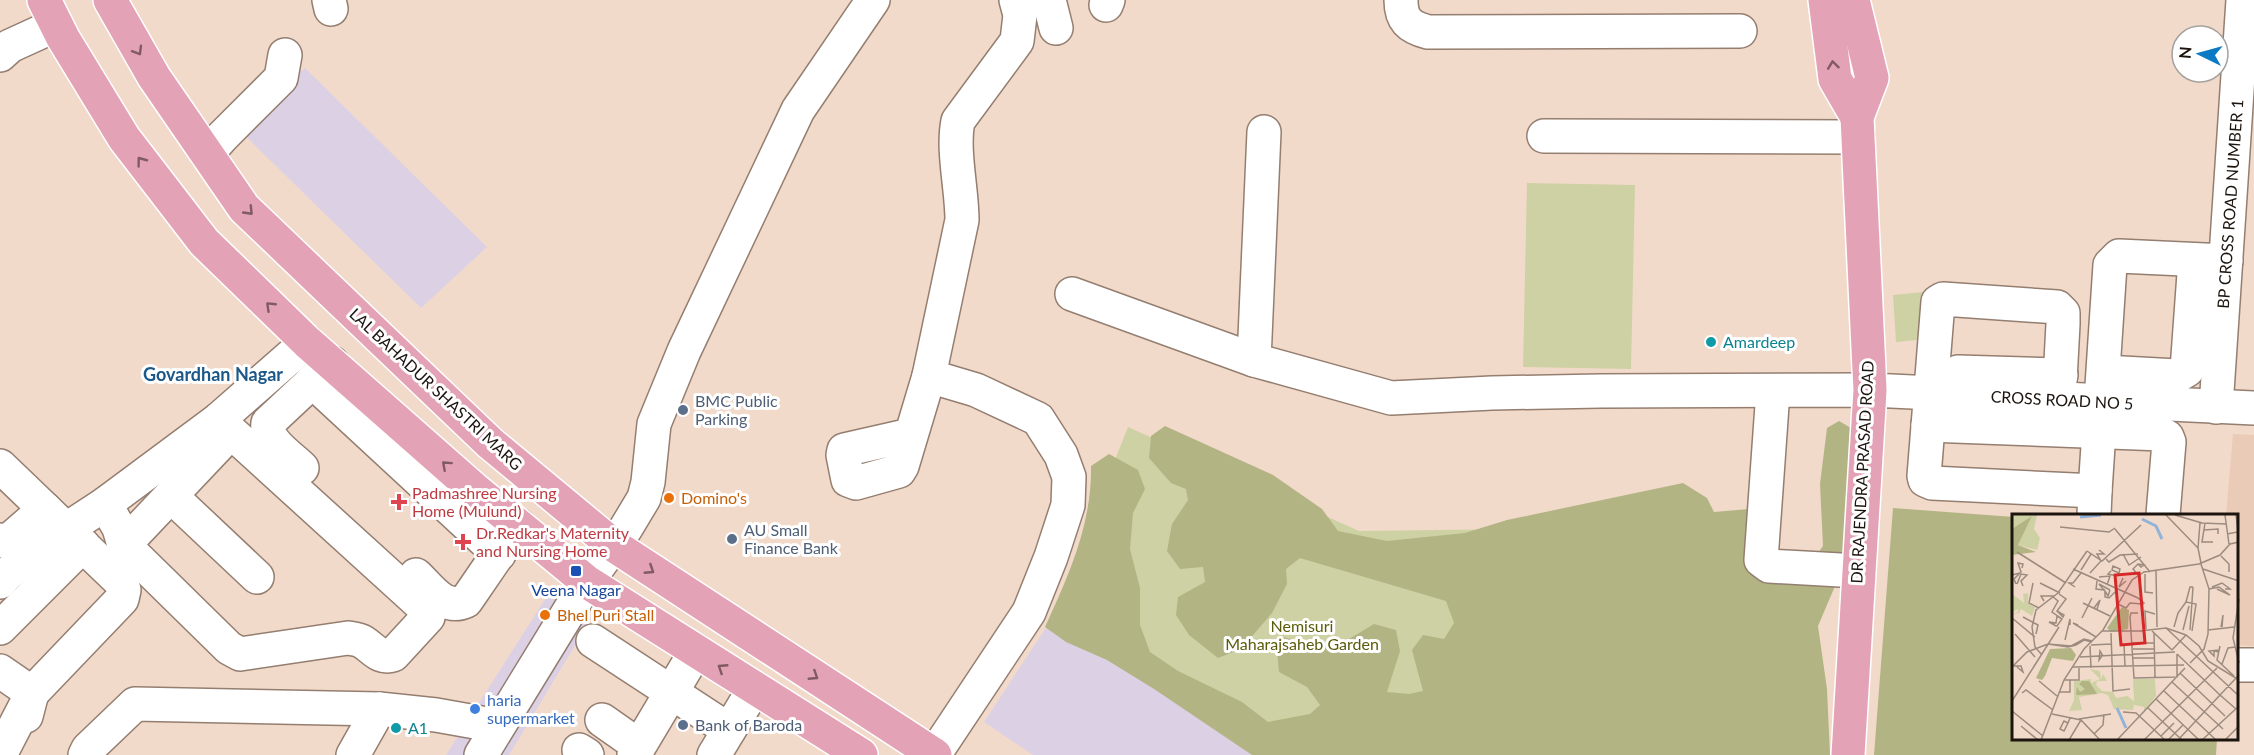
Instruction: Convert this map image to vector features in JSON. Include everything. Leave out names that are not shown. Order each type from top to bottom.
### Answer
[{"type":"main road","name":"LAL BAHADUR SHASTRI MARG","points":[[110,0],[154,77],[244,208],[490,443],[608,541],[934,755]]},
{"type":"main road","name":"DR RAJENDRA PRASAD ROAD","points":[[1825,0],[1835,80],[1858,127]]},
{"type":"main road","name":"DR RAJENDRA PRASAD ROAD","points":[[1848,755],[1870,390],[1858,127],[1872,78],[1853,0]]},
{"type":"main road","points":[[50,12],[124,138],[204,242],[307,342],[322,372],[474,489],[572,570],[861,755]]},
{"type":"street","points":[[85,755],[88,748],[135,704],[379,709],[436,715],[491,745],[572,570],[626,528],[644,498],[648,482],[654,424],[684,351],[793,121],[873,0]]},
{"type":"street","points":[[910,435],[929,376],[962,220],[962,194],[955,136],[958,121],[1017,41],[1020,15],[1016,0]]},
{"type":"street","points":[[1401,0],[1401,10],[1408,25],[1428,32],[1740,31]]},
{"type":"street","name":"BP CROSS ROAD NUMBER 1","points":[[2216,407],[2210,260],[2243,0]]},
{"type":"street","points":[[0,55],[50,12]]},
{"type":"street","points":[[207,154],[281,78],[285,55]]},
{"type":"street","points":[[1544,136],[1858,127]]},
{"type":"street","points":[[1254,360],[1264,132]]},
{"type":"street","points":[[1930,396],[2102,402],[2177,376],[2187,370],[2210,260],[2119,256],[2110,265],[2102,402],[2095,503],[1928,482],[1924,476],[1936,307],[1938,302],[1943,299],[2057,308],[2062,313],[2063,324],[2060,387]]},
{"type":"street","name":"CROSS ROAD NO 5","points":[[1072,294],[1254,360],[1391,398],[1503,393],[1870,390],[1930,396],[2060,387],[2102,402],[2254,408]]},
{"type":"street","points":[[124,545],[171,496],[224,426],[307,342]]},
{"type":"street","points":[[499,554],[322,372],[272,417],[267,429],[269,437],[446,603],[453,605],[466,601],[499,554],[518,525]]},
{"type":"street","points":[[929,376],[976,390],[1038,419],[1061,455],[1069,477],[1068,505],[1029,612],[934,755]]},
{"type":"street","points":[[1773,391],[1761,560],[1769,566],[1858,571]]},
{"type":"street","points":[[2102,402],[2167,437],[2169,442],[2163,514]]},
{"type":"street","points":[[2,576],[43,533],[105,504],[224,426]]},
{"type":"street","points":[[105,504],[119,528],[124,545],[229,648],[240,654],[348,638],[361,640],[385,657],[393,655],[428,617],[427,610],[224,426]]},
{"type":"street","points":[[0,466],[43,533],[122,583],[124,590],[122,599],[32,693],[0,755]]},
{"type":"street","points":[[171,496],[258,577]]},
{"type":"street","points":[[0,628],[43,533]]},
{"type":"street","points":[[593,641],[671,692],[727,747],[763,694]]},
{"type":"street","points":[[602,720],[637,750],[696,651]]},
{"type":"street","points":[[2239,664],[2254,665]]},
{"type":"street","points":[[0,671],[32,693]]},
{"type":"street","points":[[16,755],[32,693]]},
{"type":"street","points":[[353,755],[379,709]]},
{"type":"shaded area","points":[[305,68],[487,247],[421,308],[236,127]]},
{"type":"shaded area","points":[[2233,434],[2254,435],[2254,646],[2239,645],[2239,514],[2226,514]]},
{"type":"shaded area","points":[[549,593],[592,617],[509,755],[446,755]]},
{"type":"shaded area","points":[[1053,617],[1270,755],[1033,755],[984,722]]},
{"type":"green space","points":[[1527,183],[1635,185],[1631,369],[1523,367]]},
{"type":"green space","points":[[1934,291],[1927,339],[1896,342],[1893,295]]},
{"type":"green space","points":[[1839,421],[1851,428],[1850,524],[1838,579],[1818,626],[1827,689],[1830,755],[1252,755],[1154,689],[1107,660],[1066,642],[1045,627],[1070,568],[1083,529],[1088,508],[1091,466],[1109,454],[1138,470],[1145,489],[1133,513],[1130,549],[1140,588],[1140,625],[1150,652],[1178,671],[1242,702],[1268,722],[1310,714],[1320,705],[1307,687],[1279,672],[1277,651],[1283,637],[1312,645],[1344,642],[1374,624],[1396,630],[1400,651],[1387,692],[1409,694],[1423,691],[1412,650],[1423,635],[1444,639],[1454,623],[1446,601],[1300,558],[1286,569],[1287,584],[1272,613],[1241,649],[1218,658],[1189,635],[1176,615],[1178,597],[1205,582],[1203,567],[1180,569],[1167,551],[1172,524],[1188,500],[1186,489],[1171,483],[1149,458],[1151,436],[1165,426],[1273,475],[1322,509],[1338,531],[1387,541],[1465,533],[1507,520],[1683,483],[1707,498],[1714,512],[1749,509],[1746,554],[1804,572],[1823,546],[1820,484],[1827,428]]},
{"type":"green space","name":"Nemisuri Maharajsaheb Garden","points":[[1128,427],[1359,531],[1518,529],[1453,755],[1270,755],[1053,617]]},
{"type":"green space","points":[[1893,508],[2012,517],[2012,740],[2217,740],[2216,755],[1874,755]]},
{"type":"place","name":"Amardeep","points":[[1711,342]]},
{"type":"place","name":"BMC Public Parking","points":[[683,410]]},
{"type":"place","name":"Domino's","points":[[669,498]]},
{"type":"place","name":"Padmashree Nursing Home (Mulund)","points":[[399,502]]},
{"type":"place","name":"AU Small Finance Bank","points":[[732,539]]},
{"type":"place","name":"Dr.Redkar's Maternity and Nursing Home","points":[[463,542]]},
{"type":"place","name":"Veena Nagar","points":[[576,571]]},
{"type":"place","name":"Bhel Puri Stall","points":[[545,615]]},
{"type":"place","name":"haria supermarket","points":[[475,709]]},
{"type":"place","name":"Bank of Baroda","points":[[683,725]]},
{"type":"place","name":"A1","points":[[396,728]]},
{"type":"district","name":"Govardhan Nagar","points":[[213,375]]}]
